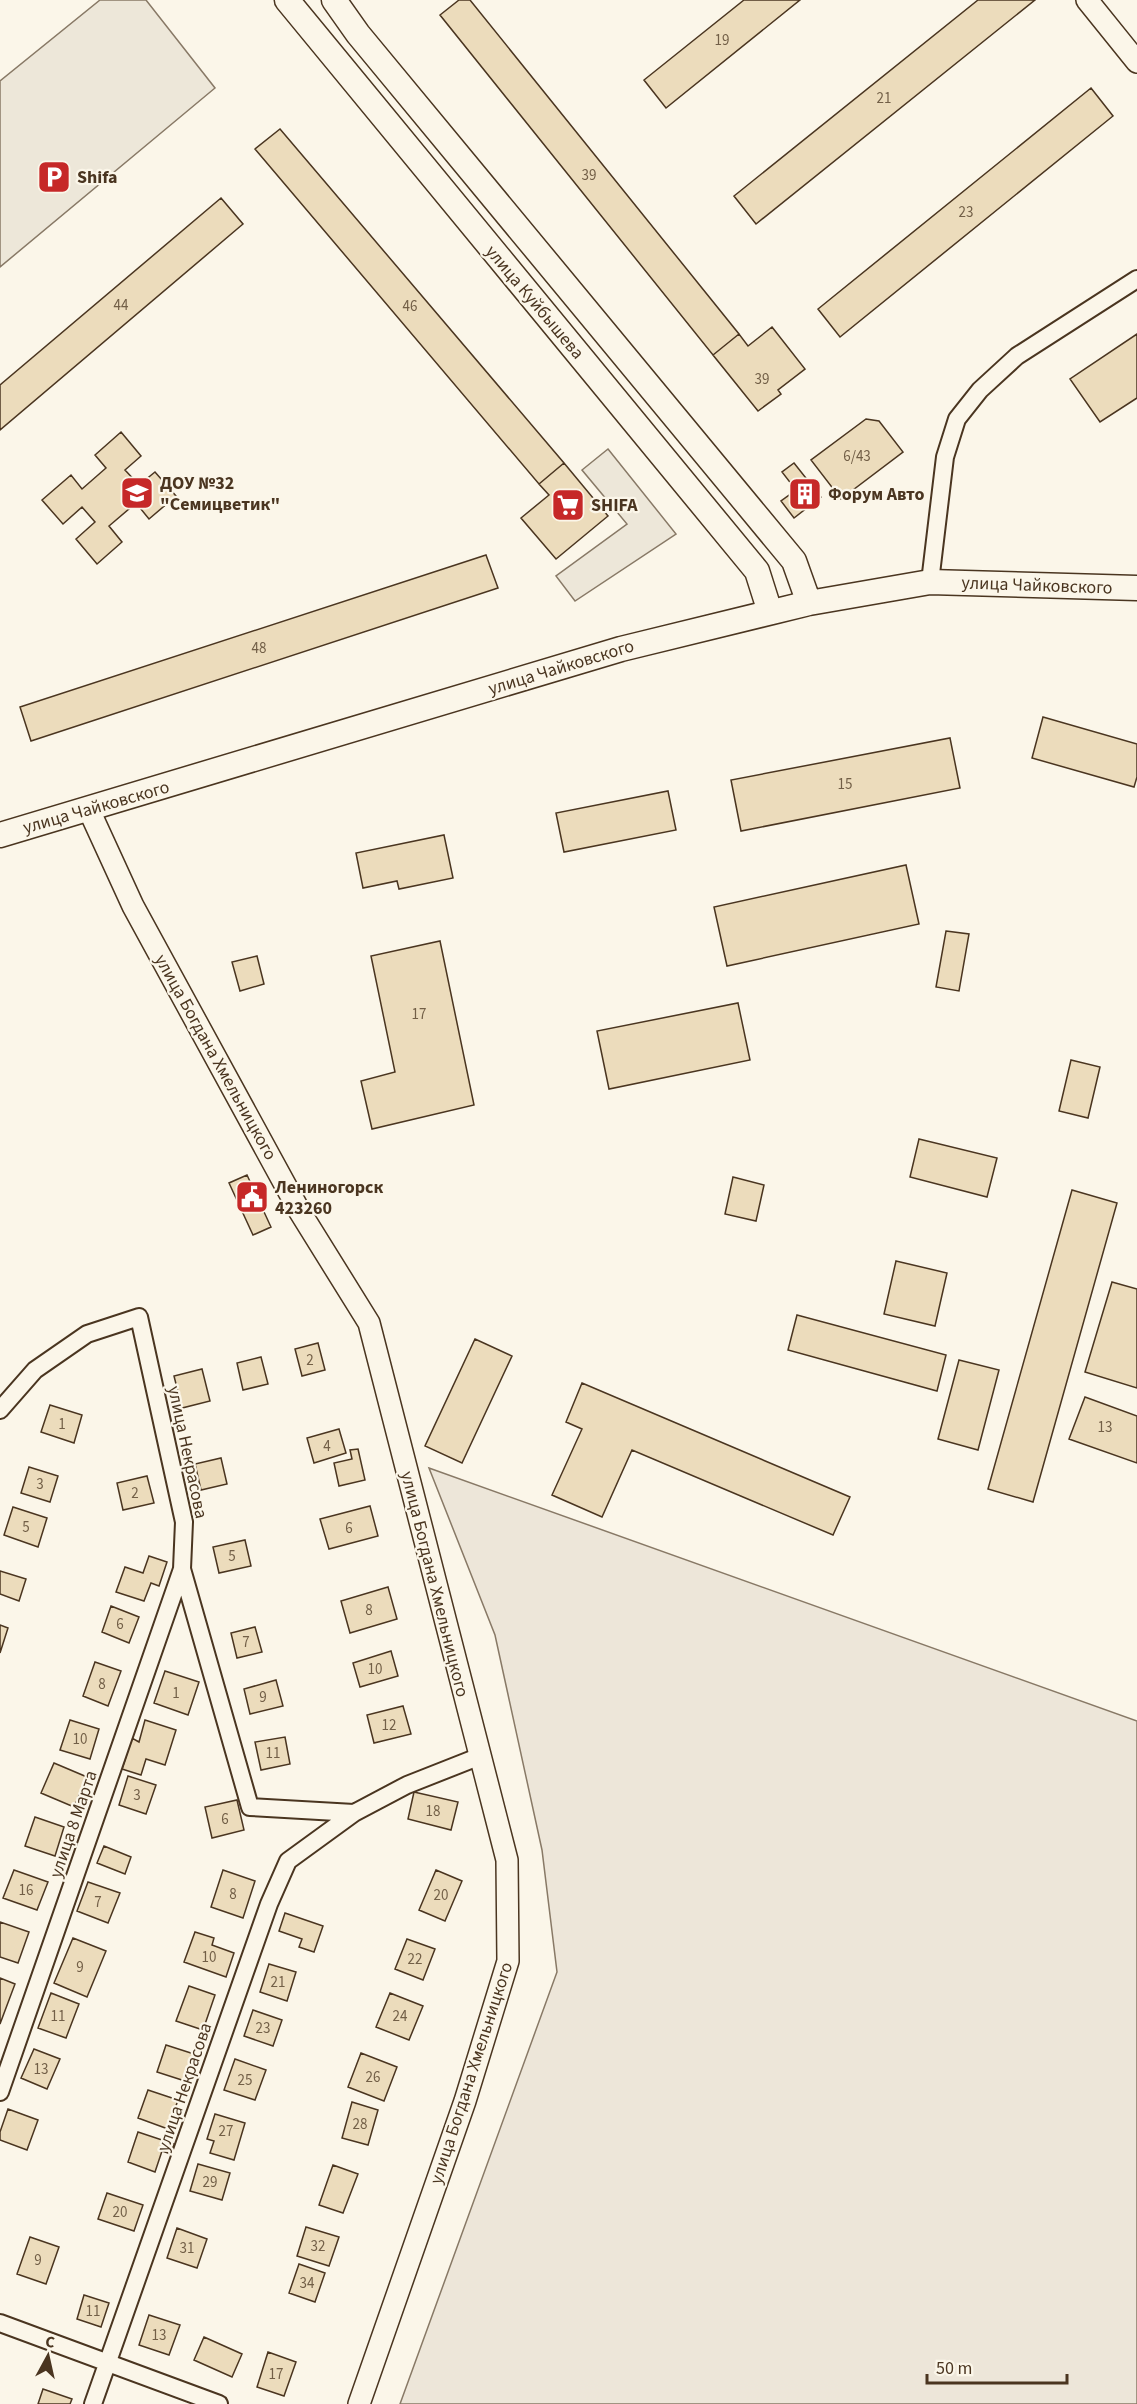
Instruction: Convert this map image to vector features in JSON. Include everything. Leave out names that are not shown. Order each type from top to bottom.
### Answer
[{"type":"main road","name":"улица Куйбышева","points":[[287,0],[757,571],[770,612]]},
{"type":"main road","name":"улица Куйбышева","points":[[334,0],[358,34],[794,561],[809,603]]},
{"type":"main road","name":"улица Чайковского","points":[[0,835],[602,654],[809,603],[930,582],[1137,588]]},
{"type":"street","points":[[1087,0],[1137,62]]},
{"type":"street","points":[[930,582],[945,457],[957,419],[980,390],[1017,356],[1137,279]]},
{"type":"street","name":"улица Богдана Хмельницкого","points":[[89,810],[132,906],[300,1212],[369,1323],[478,1757],[507,1860],[508,1961],[465,2101],[359,2404]]},
{"type":"street","name":"улица Некрасова","points":[[0,1410],[35,1370],[87,1334],[139,1317],[184,1521],[182,1569],[250,1807],[354,1813]]},
{"type":"street","name":"улица 8 Марта","points":[[0,2092],[182,1569]]},
{"type":"street","name":"улица Некрасова","points":[[93,2404],[269,1904],[288,1861],[354,1813],[407,1785],[478,1757]]},
{"type":"street","points":[[0,2323],[219,2404]]},
{"type":"shaded area","name":"Shifa","points":[[100,0],[146,0],[215,88],[0,267],[0,81]]},
{"type":"shaded area","points":[[608,449],[676,534],[575,601],[556,576],[627,524],[582,470]]},
{"type":"shaded area","points":[[429,1468],[1137,1721],[1137,2404],[400,2404],[557,1972],[542,1850],[495,1635]]},
{"type":"building","points":[[459,0],[470,0],[739,334],[713,355],[440,15]]},
{"type":"building","points":[[744,0],[800,0],[666,108],[644,80]]},
{"type":"building","points":[[978,0],[1035,0],[756,224],[734,196]]},
{"type":"building","points":[[1091,88],[1113,116],[840,337],[818,309]]},
{"type":"building","points":[[280,129],[564,463],[539,484],[255,149]]},
{"type":"building","points":[[221,198],[243,224],[0,430],[0,385]]},
{"type":"building","points":[[772,327],[805,369],[778,390],[781,394],[758,411],[713,355],[739,334],[748,346]]},
{"type":"building","points":[[1137,334],[1137,398],[1100,422],[1070,379]]},
{"type":"building","points":[[866,419],[879,421],[903,452],[841,499],[811,460]]},
{"type":"building","points":[[121,432],[141,456],[125,470],[139,485],[155,472],[176,496],[149,519],[136,503],[109,526],[122,542],[97,564],[76,539],[95,522],[82,507],[63,524],[42,500],[71,475],[82,489],[106,468],[95,455]]},
{"type":"building","name":"SHIFA","points":[[564,463],[608,516],[556,559],[521,518],[549,495],[539,484]]},
{"type":"building","name":"Форум Авто","points":[[794,463],[821,497],[794,518],[781,501],[796,490],[782,472]]},
{"type":"building","points":[[486,555],[498,588],[31,741],[20,707]]},
{"type":"building","points":[[1043,717],[1137,744],[1137,777],[1134,787],[1032,758]]},
{"type":"building","points":[[950,738],[960,788],[741,831],[731,780]]},
{"type":"building","points":[[668,791],[676,830],[564,852],[556,813]]},
{"type":"building","points":[[444,835],[453,878],[399,889],[397,881],[363,888],[356,853]]},
{"type":"building","points":[[906,865],[919,924],[727,966],[714,907]]},
{"type":"building","points":[[946,931],[969,934],[959,991],[936,987]]},
{"type":"building","points":[[440,941],[474,1105],[372,1129],[361,1081],[395,1072],[371,956]]},
{"type":"building","points":[[257,956],[264,984],[240,991],[232,962]]},
{"type":"building","points":[[738,1003],[750,1060],[609,1089],[597,1031]]},
{"type":"building","points":[[1071,1060],[1100,1067],[1088,1118],[1059,1111]]},
{"type":"building","points":[[919,1139],[997,1158],[987,1197],[910,1177]]},
{"type":"building","points":[[247,1175],[271,1227],[253,1235],[229,1183]]},
{"type":"building","points":[[733,1177],[764,1185],[756,1221],[725,1214]]},
{"type":"building","points":[[1072,1190],[1117,1203],[1033,1502],[988,1489]]},
{"type":"building","points":[[896,1261],[947,1273],[935,1326],[884,1314]]},
{"type":"building","points":[[1112,1282],[1137,1289],[1137,1388],[1085,1372]]},
{"type":"building","points":[[797,1315],[946,1355],[937,1391],[788,1350]]},
{"type":"building","points":[[475,1339],[512,1356],[462,1463],[425,1446]]},
{"type":"building","points":[[318,1343],[325,1370],[302,1376],[295,1349]]},
{"type":"building","points":[[261,1357],[268,1384],[243,1390],[237,1363]]},
{"type":"building","points":[[959,1360],[999,1370],[978,1450],[938,1439]]},
{"type":"building","points":[[202,1369],[210,1401],[182,1408],[174,1376]]},
{"type":"building","points":[[582,1383],[850,1497],[833,1535],[632,1450],[602,1517],[552,1495],[582,1429],[566,1422]]},
{"type":"building","points":[[1085,1397],[1137,1416],[1137,1463],[1069,1439]]},
{"type":"building","points":[[50,1405],[82,1415],[74,1443],[41,1432]]},
{"type":"building","points":[[339,1429],[346,1453],[314,1463],[307,1438]]},
{"type":"building","points":[[358,1449],[365,1480],[339,1486],[334,1463],[352,1459],[350,1450]]},
{"type":"building","points":[[221,1458],[227,1484],[201,1490],[195,1464]]},
{"type":"building","points":[[29,1467],[58,1476],[50,1502],[21,1493]]},
{"type":"building","points":[[147,1476],[154,1503],[123,1510],[117,1483]]},
{"type":"building","points":[[370,1506],[378,1536],[329,1549],[320,1519]]},
{"type":"building","points":[[13,1507],[47,1518],[38,1547],[4,1535]]},
{"type":"building","points":[[245,1540],[251,1566],[219,1573],[213,1547]]},
{"type":"building","points":[[149,1556],[167,1562],[159,1586],[151,1583],[144,1601],[116,1592],[125,1567],[143,1573]]},
{"type":"building","points":[[0,1571],[26,1579],[19,1601],[0,1594]]},
{"type":"building","points":[[388,1587],[397,1619],[350,1633],[341,1601]]},
{"type":"building","points":[[111,1606],[139,1617],[129,1643],[102,1632]]},
{"type":"building","points":[[0,1625],[8,1628],[0,1653]]},
{"type":"building","points":[[255,1627],[262,1652],[237,1658],[231,1633]]},
{"type":"building","points":[[391,1651],[398,1676],[360,1687],[353,1663]]},
{"type":"building","points":[[95,1662],[121,1671],[108,1706],[83,1696]]},
{"type":"building","points":[[165,1671],[199,1682],[188,1715],[154,1703]]},
{"type":"building","points":[[276,1680],[283,1706],[250,1714],[244,1689]]},
{"type":"building","points":[[403,1706],[411,1734],[374,1743],[367,1715]]},
{"type":"building","points":[[70,1720],[99,1729],[90,1759],[60,1750]]},
{"type":"building","points":[[145,1720],[176,1730],[165,1765],[146,1759],[141,1775],[122,1769],[132,1738],[139,1742]]},
{"type":"building","points":[[285,1737],[290,1764],[261,1770],[255,1742]]},
{"type":"building","points":[[54,1763],[87,1777],[74,1807],[41,1793]]},
{"type":"building","points":[[128,1776],[156,1785],[146,1814],[119,1805]]},
{"type":"building","points":[[414,1792],[458,1802],[451,1830],[408,1819]]},
{"type":"building","points":[[237,1800],[244,1830],[212,1838],[205,1807]]},
{"type":"building","points":[[35,1817],[64,1827],[55,1856],[25,1846]]},
{"type":"building","points":[[104,1846],[131,1857],[125,1874],[97,1863]]},
{"type":"building","points":[[14,1870],[48,1882],[37,1910],[3,1898]]},
{"type":"building","points":[[223,1870],[255,1881],[243,1918],[211,1907]]},
{"type":"building","points":[[436,1870],[462,1881],[445,1921],[419,1910]]},
{"type":"building","points":[[88,1882],[120,1893],[108,1923],[77,1911]]},
{"type":"building","points":[[285,1913],[323,1926],[314,1952],[299,1947],[302,1939],[279,1931]]},
{"type":"building","points":[[0,1922],[29,1932],[18,1963],[0,1957]]},
{"type":"building","points":[[195,1932],[214,1938],[212,1945],[234,1953],[226,1977],[184,1962]]},
{"type":"building","points":[[73,1938],[106,1951],[87,1997],[54,1983]]},
{"type":"building","points":[[407,1939],[435,1949],[423,1980],[395,1969]]},
{"type":"building","points":[[269,1964],[296,1972],[287,2001],[260,1992]]},
{"type":"building","points":[[0,1978],[15,1984],[0,2024]]},
{"type":"building","points":[[189,1986],[215,1995],[203,2030],[176,2021]]},
{"type":"building","points":[[51,1993],[79,2004],[66,2038],[38,2028]]},
{"type":"building","points":[[390,1993],[423,2006],[409,2040],[376,2027]]},
{"type":"building","points":[[253,2010],[282,2020],[273,2046],[244,2036]]},
{"type":"building","points":[[166,2045],[194,2054],[185,2081],[157,2072]]},
{"type":"building","points":[[34,2049],[60,2059],[47,2089],[21,2078]]},
{"type":"building","points":[[361,2053],[397,2067],[384,2101],[348,2087]]},
{"type":"building","points":[[235,2059],[266,2070],[255,2100],[224,2090]]},
{"type":"building","points":[[148,2090],[178,2100],[168,2129],[138,2118]]},
{"type":"building","points":[[352,2102],[378,2110],[368,2145],[342,2138]]},
{"type":"building","points":[[8,2109],[38,2120],[27,2150],[0,2140],[0,2132]]},
{"type":"building","points":[[215,2114],[245,2123],[234,2160],[210,2153],[214,2141],[207,2139]]},
{"type":"building","points":[[138,2132],[174,2144],[171,2154],[162,2151],[155,2172],[128,2162]]},
{"type":"building","points":[[198,2164],[230,2173],[222,2200],[190,2191]]},
{"type":"building","points":[[333,2165],[358,2174],[343,2213],[319,2205]]},
{"type":"building","points":[[107,2193],[143,2205],[134,2231],[98,2219]]},
{"type":"building","points":[[306,2227],[339,2237],[329,2266],[297,2256]]},
{"type":"building","points":[[177,2228],[207,2239],[197,2268],[167,2258]]},
{"type":"building","points":[[30,2237],[59,2247],[46,2284],[17,2274]]},
{"type":"building","points":[[299,2264],[325,2273],[315,2302],[289,2293]]},
{"type":"building","points":[[84,2295],[109,2303],[101,2327],[77,2319]]},
{"type":"building","points":[[149,2315],[180,2325],[169,2355],[139,2345]]},
{"type":"building","points":[[204,2337],[242,2354],[232,2377],[194,2360]]},
{"type":"building","points":[[268,2352],[296,2362],[284,2396],[257,2387]]},
{"type":"building","points":[[43,2389],[72,2399],[70,2404],[38,2404]]},
{"type":"place","name":"Shifa","points":[[54,177]]},
{"type":"place","name":"ДОУ №32 \"Семицветик\"","points":[[137,493]]},
{"type":"place","name":"Форум Авто","points":[[805,494]]},
{"type":"place","name":"SHIFA","points":[[568,505]]},
{"type":"place","name":"Лениногорск 423260","points":[[252,1197]]}]
